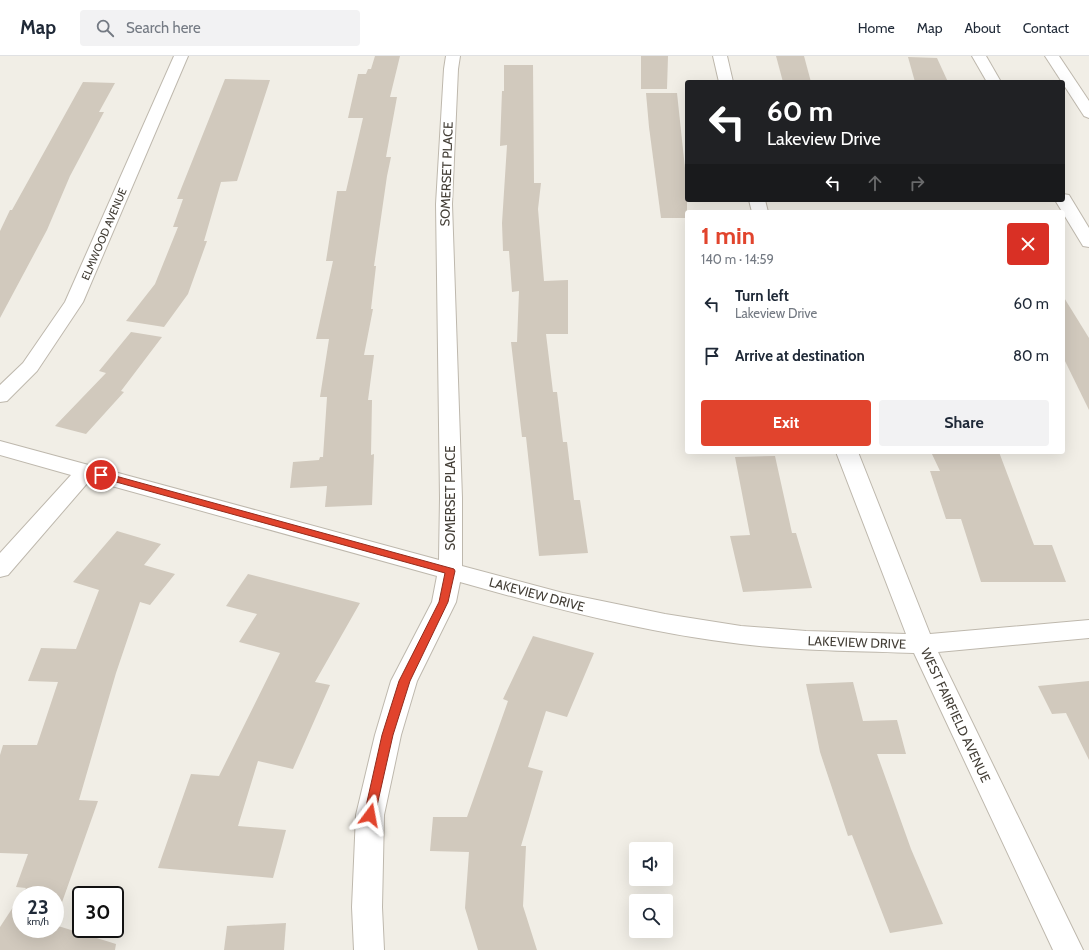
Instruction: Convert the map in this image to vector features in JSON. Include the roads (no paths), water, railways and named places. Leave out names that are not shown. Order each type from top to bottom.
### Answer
[{"type":"street","name":"ELMWOOD AVENUE","points":[[0,396],[30,367],[74,302],[181,56]]},
{"type":"street","name":"SOMERSET PLACE","points":[[369,950],[367,907],[370,815],[388,735],[404,681],[444,602],[450,571],[451,498],[444,204],[451,69],[453,56]]},
{"type":"street","points":[[720,56],[726,80]]},
{"type":"street","points":[[979,56],[993,80]]},
{"type":"street","points":[[1052,56],[1089,113]]},
{"type":"street","points":[[1065,202],[1086,232]]},
{"type":"street","name":"LAKEVIEW DRIVE","points":[[0,448],[563,602],[617,614],[741,635],[806,640],[922,644],[1089,629]]},
{"type":"street","name":"WEST FAIRFIELD AVENUE","points":[[848,454],[922,644],[1068,950]]},
{"type":"street","points":[[0,570],[16,549],[86,471]]}]
